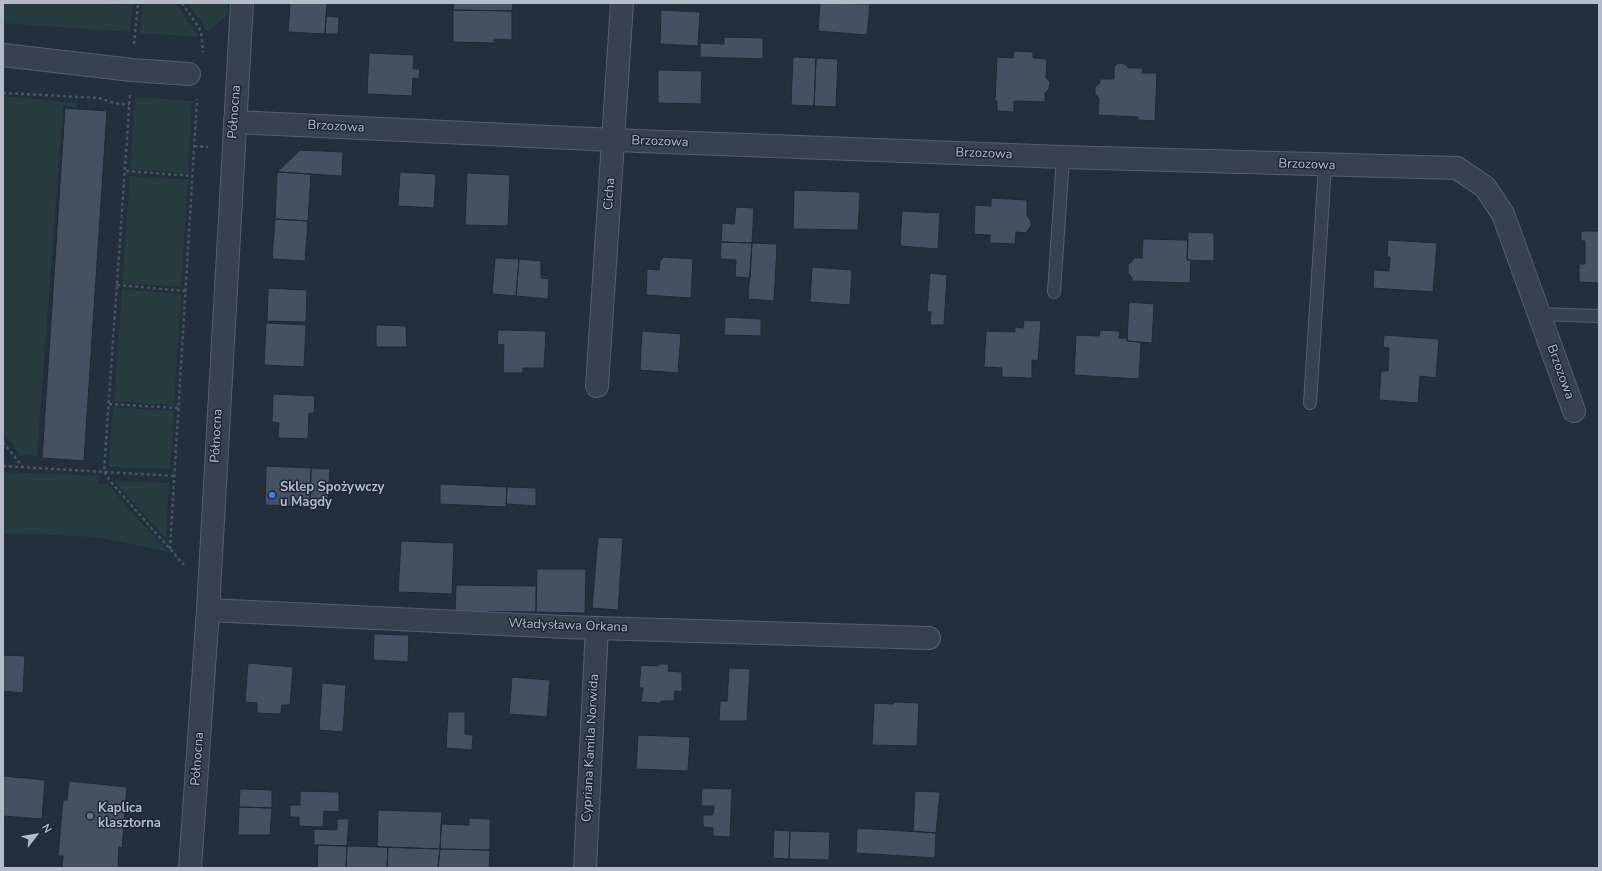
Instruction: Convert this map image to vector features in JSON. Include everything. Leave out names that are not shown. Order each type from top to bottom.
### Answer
[{"type":"street","name":"Północna","points":[[190,868],[208,610],[242,3]]},
{"type":"street","name":"Cicha","points":[[596,386],[622,3]]},
{"type":"street","points":[[3,55],[132,70],[195,66]]},
{"type":"street","name":"Brzozowa","points":[[235,122],[613,140],[1063,157],[1325,166],[1457,168],[1485,187],[1503,214],[1574,411]]},
{"type":"street","name":"Władysława Orkana","points":[[208,610],[597,628],[929,638]]},
{"type":"street","name":"Cypriana Kamila Norwida","points":[[585,868],[597,628]]},
{"type":"lane","points":[[1054,292],[1063,157]]},
{"type":"lane","points":[[1310,403],[1325,166]]},
{"type":"lane","points":[[1539,314],[1599,316]]},
{"type":"path","points":[[138,3],[129,104],[126,171],[104,471],[111,482],[170,550],[197,94]]},
{"type":"path","points":[[182,3],[201,31],[203,52],[195,66]]},
{"type":"path","points":[[3,93],[99,98],[114,103],[129,104]]},
{"type":"path","points":[[194,146],[233,149]]},
{"type":"path","points":[[126,171],[192,176]]},
{"type":"path","points":[[117,285],[185,291]]},
{"type":"path","points":[[109,404],[178,408]]},
{"type":"path","points":[[3,442],[22,467]]},
{"type":"path","points":[[3,466],[174,476]]},
{"type":"green space","points":[[3,3],[133,4],[130,32],[3,23]]},
{"type":"green space","points":[[143,3],[176,3],[199,37],[140,33]]},
{"type":"green space","points":[[188,3],[227,3],[227,15],[208,32]]},
{"type":"green space","points":[[3,96],[77,103],[77,108],[63,106],[37,456],[20,455],[3,431]]},
{"type":"green space","points":[[135,97],[192,101],[188,173],[130,169]]},
{"type":"green space","points":[[130,176],[188,180],[181,287],[122,283]]},
{"type":"green space","points":[[122,289],[181,294],[174,405],[114,401]]},
{"type":"green space","points":[[113,407],[174,411],[170,469],[109,467]]},
{"type":"green space","points":[[3,472],[99,476],[98,484],[107,484],[166,550],[96,537],[3,533]]},
{"type":"green space","points":[[114,481],[169,483],[166,539]]},
{"type":"building","points":[[290,3],[327,3],[325,34],[288,32]]},
{"type":"building","points":[[454,3],[513,3],[512,11],[453,10]]},
{"type":"building","points":[[820,3],[870,4],[867,35],[818,31]]},
{"type":"building","points":[[453,10],[512,11],[512,40],[494,39],[494,43],[453,42]]},
{"type":"building","points":[[661,10],[700,12],[698,46],[660,44]]},
{"type":"building","points":[[326,16],[339,17],[338,34],[325,34]]},
{"type":"building","points":[[724,37],[763,38],[763,59],[700,57],[700,43],[724,44]]},
{"type":"building","points":[[1014,51],[1033,52],[1033,58],[1047,59],[1046,78],[1050,82],[1049,89],[1045,93],[1045,102],[1014,101],[1014,112],[997,111],[997,101],[995,101],[997,57],[1013,58]]},
{"type":"building","points":[[369,53],[414,55],[413,69],[420,69],[419,79],[413,78],[412,96],[367,94]]},
{"type":"building","points":[[793,57],[816,58],[814,106],[791,105]]},
{"type":"building","points":[[816,58],[838,59],[836,107],[814,106]]},
{"type":"building","points":[[1118,63],[1125,64],[1129,68],[1143,68],[1142,73],[1157,73],[1155,121],[1138,120],[1138,117],[1098,115],[1099,98],[1095,94],[1095,87],[1100,83],[1100,79],[1114,79],[1114,67]]},
{"type":"building","points":[[658,70],[702,71],[701,104],[658,103]]},
{"type":"building","points":[[65,108],[107,111],[84,461],[42,458]]},
{"type":"building","points":[[300,150],[343,152],[342,176],[277,172]]},
{"type":"building","points":[[277,172],[311,174],[308,221],[275,219]]},
{"type":"building","points":[[400,172],[436,174],[434,208],[398,206]]},
{"type":"building","points":[[467,173],[510,175],[508,226],[465,225]]},
{"type":"building","points":[[794,190],[860,192],[858,230],[793,229]]},
{"type":"building","points":[[991,198],[1027,200],[1027,216],[1031,221],[1031,226],[1026,233],[1016,232],[1015,244],[990,243],[990,235],[974,234],[975,205],[991,206]]},
{"type":"building","points":[[736,207],[754,208],[752,243],[721,242],[722,223],[734,224]]},
{"type":"building","points":[[902,211],[940,213],[938,249],[900,246]]},
{"type":"building","points":[[275,219],[308,221],[305,261],[272,259]]},
{"type":"building","points":[[1581,231],[1599,231],[1599,283],[1579,282],[1579,264],[1585,264],[1585,241],[1581,241]]},
{"type":"building","points":[[1188,232],[1214,233],[1214,261],[1187,260]]},
{"type":"building","points":[[1143,239],[1188,240],[1187,260],[1191,260],[1190,283],[1132,281],[1132,278],[1128,273],[1128,265],[1133,258],[1142,258]]},
{"type":"building","points":[[1388,240],[1437,243],[1433,292],[1373,288],[1374,270],[1389,271],[1390,257],[1387,257]]},
{"type":"building","points":[[721,242],[752,243],[750,278],[735,277],[736,260],[720,259]]},
{"type":"building","points":[[752,243],[777,244],[774,301],[748,299]]},
{"type":"building","points":[[664,257],[693,259],[691,298],[646,295],[647,269],[659,270],[660,261]]},
{"type":"building","points":[[495,258],[519,259],[516,296],[492,294]]},
{"type":"building","points":[[519,259],[541,261],[541,278],[549,279],[548,299],[516,296]]},
{"type":"building","points":[[812,267],[852,270],[850,305],[810,302]]},
{"type":"building","points":[[930,273],[947,275],[944,325],[930,325],[931,312],[927,312]]},
{"type":"building","points":[[268,288],[307,290],[306,322],[267,321]]},
{"type":"building","points":[[1129,302],[1154,304],[1152,343],[1127,341]]},
{"type":"building","points":[[725,317],[761,319],[761,336],[724,335]]},
{"type":"building","points":[[1024,320],[1041,321],[1038,361],[1032,360],[1032,378],[1002,377],[1002,368],[984,367],[986,331],[1015,332],[1015,327],[1023,328]]},
{"type":"building","points":[[266,323],[306,325],[304,367],[264,365]]},
{"type":"building","points":[[376,325],[406,326],[407,347],[376,347]]},
{"type":"building","points":[[498,330],[546,331],[544,368],[523,368],[523,373],[503,373],[504,345],[497,344]]},
{"type":"building","points":[[1100,330],[1120,331],[1119,338],[1127,338],[1127,341],[1141,342],[1139,379],[1074,375],[1076,335],[1099,336]]},
{"type":"building","points":[[642,331],[681,334],[678,373],[640,370]]},
{"type":"building","points":[[1384,335],[1439,339],[1436,378],[1420,376],[1418,403],[1379,400],[1381,371],[1388,371],[1389,348],[1383,347]]},
{"type":"building","points":[[273,394],[315,396],[314,413],[309,413],[308,439],[278,438],[279,423],[272,422]]},
{"type":"building","points":[[266,466],[311,468],[310,507],[265,505]]},
{"type":"building","points":[[311,468],[330,469],[328,508],[310,507]]},
{"type":"building","points":[[440,484],[507,487],[506,507],[440,504]]},
{"type":"building","points":[[507,487],[536,488],[536,506],[506,504]]},
{"type":"building","points":[[598,537],[623,538],[618,610],[592,608]]},
{"type":"building","points":[[401,541],[454,543],[452,594],[398,592]]},
{"type":"building","points":[[537,569],[586,569],[585,613],[536,612]]},
{"type":"building","points":[[456,585],[536,586],[536,612],[455,611]]},
{"type":"building","points":[[374,634],[409,635],[408,662],[373,660]]},
{"type":"building","points":[[3,655],[25,656],[23,693],[3,691]]},
{"type":"building","points":[[248,663],[293,667],[290,705],[282,705],[281,714],[257,713],[257,703],[245,702]]},
{"type":"building","points":[[658,664],[669,664],[668,671],[682,672],[682,692],[675,691],[674,701],[661,701],[661,703],[641,702],[643,688],[639,688],[641,665],[658,666]]},
{"type":"building","points":[[729,668],[750,669],[747,721],[719,721],[720,701],[727,701]]},
{"type":"building","points":[[512,677],[550,680],[547,717],[509,714]]},
{"type":"building","points":[[322,683],[346,685],[343,732],[319,730]]},
{"type":"building","points":[[894,702],[919,703],[917,746],[872,745],[874,703],[893,704]]},
{"type":"building","points":[[448,712],[465,712],[465,734],[473,735],[472,750],[446,748]]},
{"type":"building","points":[[638,735],[690,737],[688,771],[636,769]]},
{"type":"building","points":[[3,776],[45,780],[42,819],[3,816]]},
{"type":"building","points":[[69,781],[127,787],[122,848],[119,847],[118,868],[62,868],[63,856],[58,856],[63,800],[67,800]]},
{"type":"building","points":[[702,788],[732,789],[730,837],[713,836],[713,828],[703,827],[703,815],[713,815],[714,806],[701,806]]},
{"type":"building","points":[[240,789],[272,790],[272,808],[239,807]]},
{"type":"building","points":[[300,791],[339,792],[339,812],[324,811],[323,827],[299,826],[299,817],[290,817],[290,805],[300,805]]},
{"type":"building","points":[[915,791],[940,792],[936,833],[913,831]]},
{"type":"building","points":[[239,807],[272,808],[270,835],[238,835]]},
{"type":"building","points":[[378,810],[442,812],[440,849],[377,847]]},
{"type":"building","points":[[469,818],[490,819],[490,850],[440,849],[441,824],[469,825]]},
{"type":"building","points":[[337,819],[349,819],[347,846],[314,845],[314,829],[337,830]]},
{"type":"building","points":[[857,828],[936,833],[935,858],[856,853]]},
{"type":"building","points":[[774,830],[790,831],[789,859],[773,858]]},
{"type":"building","points":[[790,831],[830,832],[829,860],[789,859]]},
{"type":"building","points":[[318,845],[347,846],[346,868],[317,868]]},
{"type":"building","points":[[347,846],[388,847],[387,868],[346,868]]},
{"type":"building","points":[[388,847],[440,849],[438,868],[387,868]]},
{"type":"building","points":[[440,849],[490,850],[489,868],[438,868]]},
{"type":"place","name":"Sklep Spożywczy u Magdy","points":[[272,495]]},
{"type":"place","name":"Kaplica klasztorna","points":[[90,816]]}]
